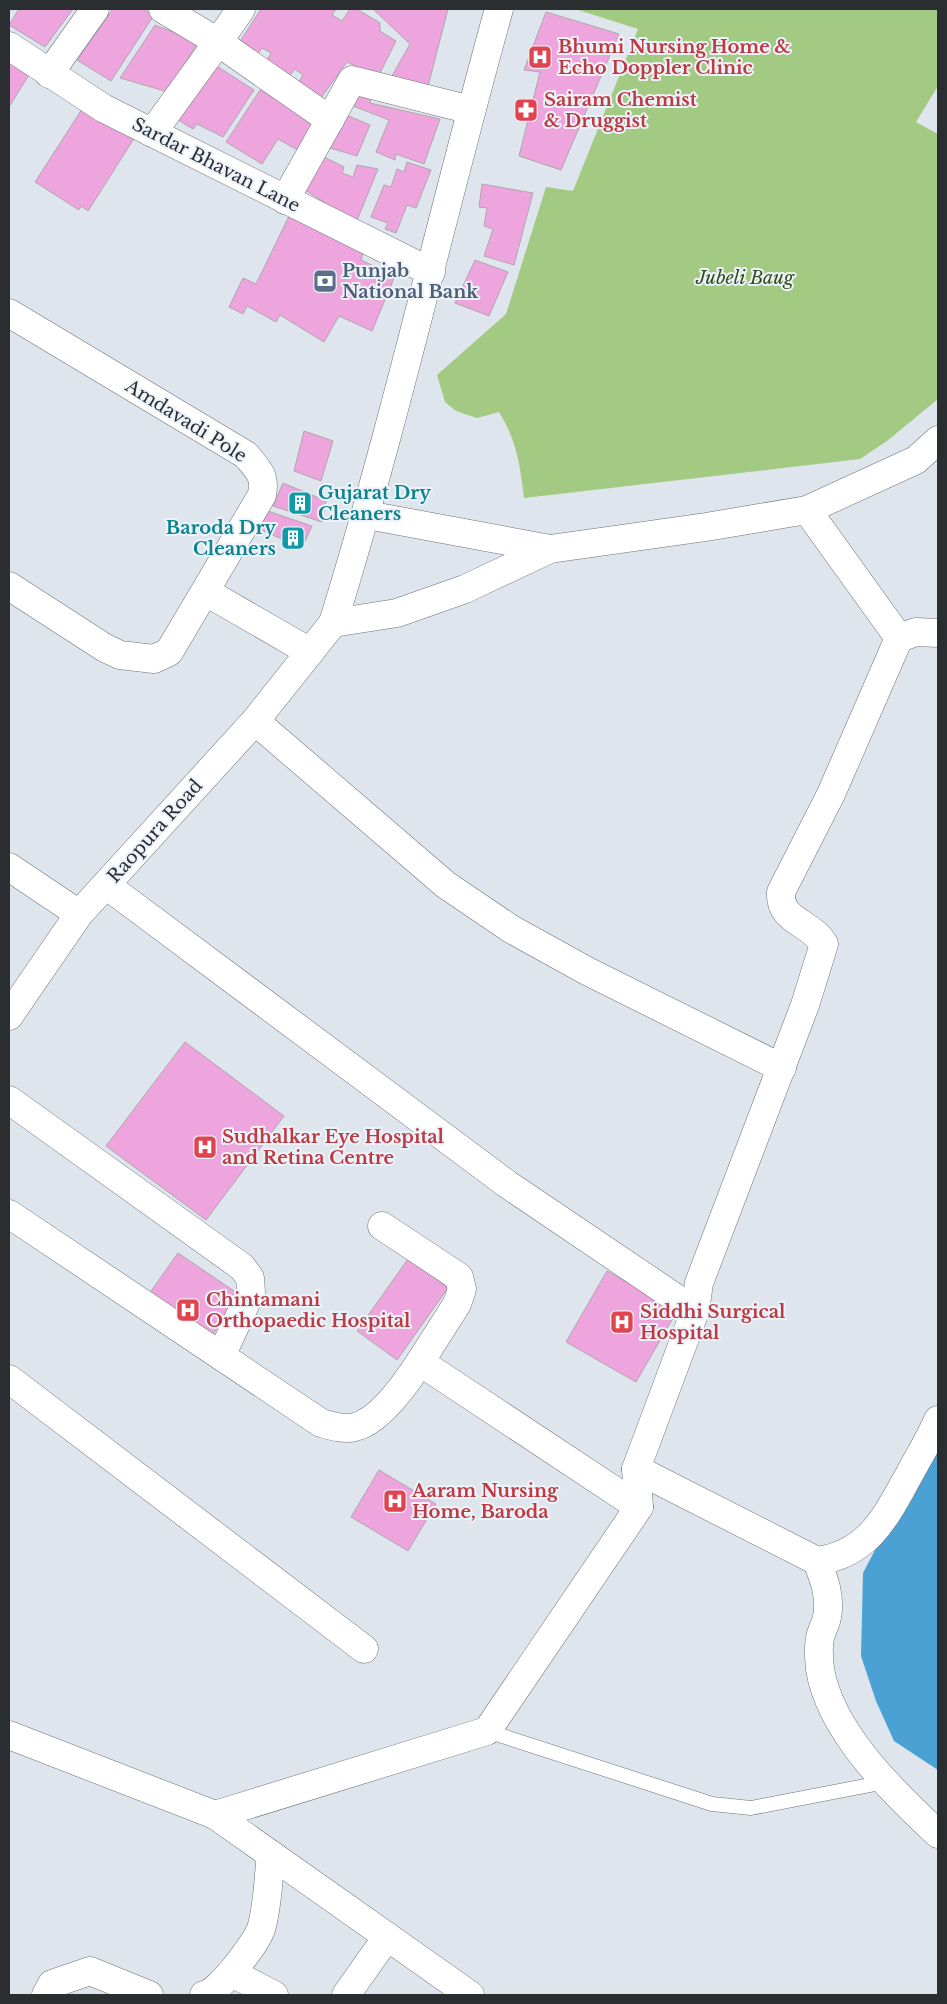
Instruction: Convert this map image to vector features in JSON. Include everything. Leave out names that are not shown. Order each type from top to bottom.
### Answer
[{"type":"street","points":[[49,74],[94,9]]},
{"type":"street","points":[[163,9],[218,42],[330,120]]},
{"type":"street","points":[[152,133],[241,9]]},
{"type":"street","points":[[499,9],[471,110],[431,272],[367,515],[333,623],[397,613],[465,589],[550,549],[706,527],[807,510],[916,460],[938,440]]},
{"type":"street","name":"Sardar Bhavan Lane","points":[[9,46],[102,108],[431,272]]},
{"type":"street","points":[[285,200],[352,80],[471,110]]},
{"type":"street","name":"Amdavadi Pole","points":[[9,312],[246,455],[260,472],[264,483],[262,495],[169,652],[154,659],[120,655],[105,648],[9,586]]},
{"type":"street","points":[[807,510],[898,638]]},
{"type":"street","points":[[367,515],[550,549]]},
{"type":"street","points":[[206,592],[310,652]]},
{"type":"street","name":"Raopura Road","points":[[9,1016],[79,914],[255,721],[333,623]]},
{"type":"street","points":[[214,1815],[487,1731],[639,1507],[636,1469],[695,1310],[700,1283],[806,1005],[824,944],[818,934],[789,916],[783,909],[781,892],[831,794],[898,638],[916,632],[938,633]]},
{"type":"street","points":[[255,721],[446,885],[511,929],[587,971],[782,1068]]},
{"type":"street","points":[[9,866],[79,914]]},
{"type":"street","points":[[106,885],[507,1184],[695,1310]]},
{"type":"street","points":[[9,1100],[242,1267],[250,1278],[251,1292],[221,1356]]},
{"type":"street","points":[[9,1214],[321,1423],[341,1428],[356,1427],[372,1418],[406,1384],[458,1304],[462,1290],[459,1277],[382,1226]]},
{"type":"street","points":[[420,1362],[639,1507]]},
{"type":"street","points":[[9,1380],[364,1649]]},
{"type":"street","points":[[636,1469],[817,1561],[833,1559],[849,1552],[869,1538],[887,1514],[938,1420]]},
{"type":"street","points":[[817,1561],[828,1588],[828,1616],[820,1638],[820,1669],[830,1696],[849,1735],[864,1757],[938,1834]]},
{"type":"street","points":[[9,1735],[214,1815],[470,1995]]},
{"type":"street","points":[[204,1995],[211,1994],[232,1973],[261,1930],[271,1855]]},
{"type":"street","points":[[346,1995],[387,1937]]},
{"type":"street","points":[[46,1995],[52,1984],[90,1971],[149,1995]]},
{"type":"street","points":[[232,1973],[274,1995]]},
{"type":"lane","points":[[487,1731],[712,1804],[750,1808],[886,1782]]},
{"type":"green space","name":"Jubeli Baug","points":[[575,9],[935,9],[938,11],[938,86],[916,122],[938,134],[938,399],[887,441],[860,459],[524,498],[514,443],[499,412],[477,418],[456,411],[445,402],[437,375],[506,314],[546,187],[573,191],[638,29]]},
{"type":"water","points":[[938,1430],[938,1770],[894,1741],[876,1701],[861,1656],[863,1573]]},
{"type":"building","points":[[19,9],[73,9],[45,47],[9,25]]},
{"type":"building","points":[[113,9],[143,9],[154,15],[111,81],[77,60]]},
{"type":"building","points":[[261,9],[336,9],[332,15],[342,21],[350,9],[357,9],[380,23],[380,31],[396,41],[378,77],[347,62],[321,98],[297,85],[303,75],[295,69],[287,79],[265,63],[271,53],[262,48],[255,58],[237,46]]},
{"type":"building","points":[[373,9],[448,9],[427,90],[388,83],[410,44]]},
{"type":"building","points":[[546,12],[619,34],[561,170],[519,156],[540,72],[524,70]]},
{"type":"building","points":[[155,25],[198,42],[168,92],[120,78]]},
{"type":"building","points":[[9,61],[29,75],[9,107]]},
{"type":"building","points":[[212,63],[254,90],[223,137],[197,124],[193,129],[173,117]]},
{"type":"building","points":[[260,90],[316,123],[301,152],[278,139],[262,164],[226,142]]},
{"type":"building","points":[[359,90],[372,95],[370,103],[440,119],[424,164],[396,154],[395,160],[376,152],[389,120],[353,106]]},
{"type":"building","points":[[84,106],[135,137],[88,211],[81,206],[79,210],[35,182]]},
{"type":"building","points":[[342,113],[370,125],[357,156],[330,148]]},
{"type":"building","points":[[320,155],[344,167],[342,173],[353,177],[357,165],[378,169],[356,223],[302,188]]},
{"type":"building","points":[[407,162],[431,170],[416,208],[407,205],[396,233],[385,229],[388,223],[371,217],[384,185],[391,187],[397,169],[404,172]]},
{"type":"building","points":[[482,184],[533,193],[514,265],[484,256],[493,229],[484,226],[487,208],[479,207]]},
{"type":"building","name":"Punjab National Bank","points":[[290,214],[364,250],[361,260],[395,276],[372,331],[339,316],[324,342],[280,315],[276,322],[247,306],[243,314],[229,307],[243,278],[256,284]]},
{"type":"building","points":[[475,260],[508,272],[489,316],[455,303]]},
{"type":"building","points":[[304,431],[333,441],[321,481],[294,471]]},
{"type":"building","name":"Gujarat Dry Cleaners","points":[[283,483],[326,501],[322,522],[273,506]]},
{"type":"building","name":"Baroda Dry Cleaners","points":[[265,510],[312,526],[302,548],[257,528]]},
{"type":"building","points":[[185,1042],[284,1116],[206,1220],[106,1146]]},
{"type":"building","points":[[178,1253],[240,1295],[211,1337],[149,1294]]},
{"type":"building","points":[[408,1259],[448,1288],[397,1360],[357,1331]]},
{"type":"building","points":[[607,1271],[677,1311],[636,1382],[566,1342]]},
{"type":"building","points":[[379,1470],[436,1504],[408,1551],[351,1517]]},
{"type":"place","name":"Bhumi Nursing Home & Echo Doppler Clinic","points":[[540,57]]},
{"type":"place","name":"Sairam Chemist & Druggist","points":[[526,110]]},
{"type":"place","name":"Punjab National Bank","points":[[325,281]]},
{"type":"place","name":"Gujarat Dry Cleaners","points":[[300,503]]},
{"type":"place","name":"Baroda Dry Cleaners","points":[[293,538]]},
{"type":"place","name":"Sudhalkar Eye Hospital and Retina Centre","points":[[205,1147]]},
{"type":"place","name":"Chintamani Orthopaedic Hospital","points":[[188,1310]]},
{"type":"place","name":"Siddhi Surgical Hospital","points":[[622,1322]]},
{"type":"place","name":"Aaram Nursing Home, Baroda","points":[[395,1501]]}]
